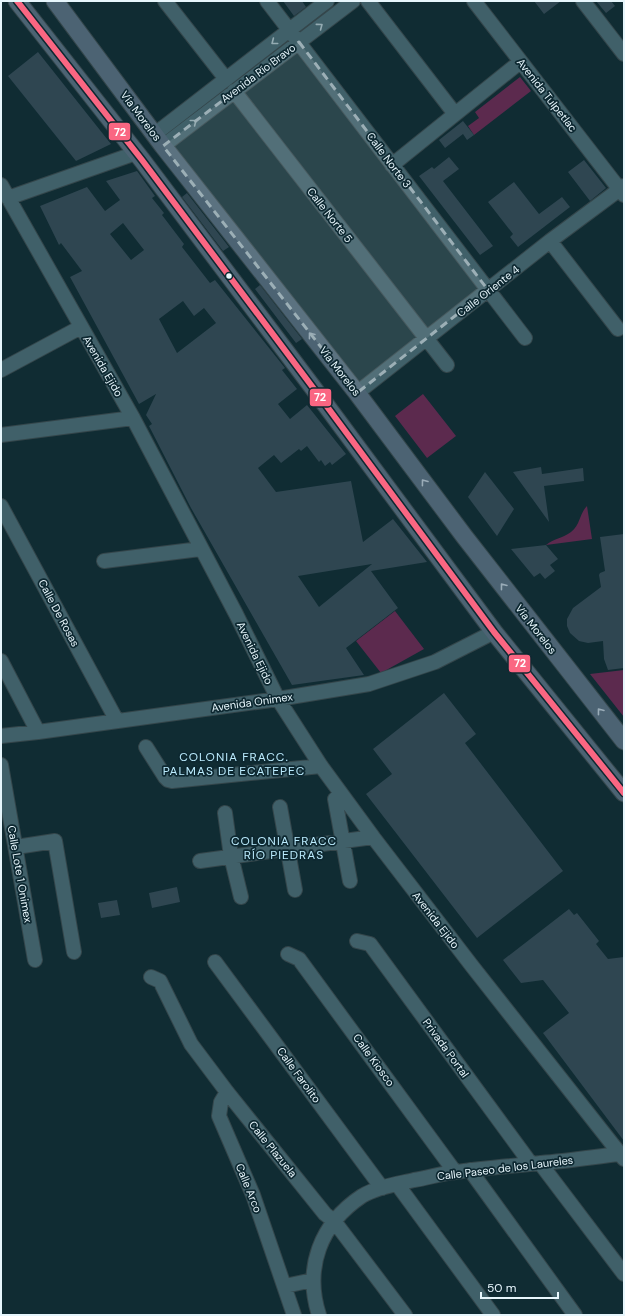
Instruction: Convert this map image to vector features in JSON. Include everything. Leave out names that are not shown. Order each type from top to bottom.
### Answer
[{"type":"main road","points":[[18,1],[136,153],[314,388],[494,632],[624,793]]},
{"type":"main road","name":"Vía Morelos","points":[[55,1],[159,140],[357,393],[464,536],[624,741]]},
{"type":"street","name":"Calle Norte 5","points":[[165,1],[447,365]]},
{"type":"street","name":"Calle Norte 3","points":[[268,1],[525,338]]},
{"type":"street","name":"Avenida Río Bravo","points":[[159,140],[230,85],[290,30],[327,1]]},
{"type":"street","name":"Avenida Río Bravo","points":[[230,85],[299,42],[353,1]]},
{"type":"street","points":[[368,1],[455,114]]},
{"type":"street","name":"Avenida Tulpetlac","points":[[474,1],[520,62],[622,190]]},
{"type":"street","points":[[583,1],[624,54]]},
{"type":"street","points":[[392,165],[520,62]]},
{"type":"street","points":[[8,198],[136,153]]},
{"type":"street","name":"Avenida Ejido","points":[[1,186],[133,418],[200,549],[241,624],[278,699],[321,766],[373,837],[472,966],[622,1156]]},
{"type":"street","name":"Calle Oriente 4","points":[[357,393],[550,241],[622,190]]},
{"type":"street","points":[[550,241],[618,329]]},
{"type":"street","points":[[1,370],[81,327]]},
{"type":"street","points":[[1,435],[133,418]]},
{"type":"street","name":"Calle De Rosas","points":[[1,506],[117,721]]},
{"type":"street","points":[[104,561],[200,549]]},
{"type":"street","name":"Avenida Onimex","points":[[1,736],[278,699],[369,684],[435,662],[494,632]]},
{"type":"street","points":[[1,661],[38,732]]},
{"type":"street","points":[[146,747],[165,777],[172,781],[321,766]]},
{"type":"street","name":"Calle Lote 1 Onimex","points":[[1,765],[35,960]]},
{"type":"street","points":[[335,799],[350,881]]},
{"type":"street","points":[[280,807],[295,890]]},
{"type":"street","points":[[224,813],[240,897]]},
{"type":"street","points":[[200,860],[373,837]]},
{"type":"street","points":[[16,847],[55,841],[74,952]]},
{"type":"street","name":"Privada Portal","points":[[357,941],[370,944],[535,1163],[624,1274]]},
{"type":"street","name":"Calle Kiosco","points":[[288,954],[299,959],[455,1172]]},
{"type":"street","name":"Calle Farolito","points":[[215,962],[382,1188]]},
{"type":"street","name":"Calle Plazuela","points":[[151,976],[160,981],[191,1044],[227,1092],[325,1214],[334,1221],[405,1315]]},
{"type":"street","name":"Calle Arco","points":[[227,1092],[221,1102],[219,1116],[253,1195],[294,1315]]},
{"type":"street","name":"Calle Paseo de los Laureles","points":[[319,1315],[315,1302],[313,1280],[314,1262],[320,1244],[334,1221],[363,1195],[397,1184],[455,1172],[535,1163],[622,1156]]},
{"type":"street","points":[[470,1170],[575,1315]]},
{"type":"street","points":[[397,1184],[493,1315]]},
{"type":"street","points":[[284,1286],[313,1280]]},
{"type":"highlighted area","points":[[299,42],[488,290],[357,393],[163,146]]},
{"type":"shaded area","points":[[520,77],[531,91],[474,135],[468,126],[479,118],[475,112]]},
{"type":"shaded area","points":[[423,394],[456,436],[427,458],[395,416]]},
{"type":"shaded area","points":[[587,506],[592,539],[546,545],[571,532],[577,526],[584,509]]},
{"type":"shaded area","points":[[395,611],[424,649],[381,673],[356,641]]},
{"type":"shaded area","points":[[624,670],[624,717],[590,674]]},
{"type":"building","points":[[283,1],[302,1],[306,7],[294,16]]},
{"type":"building","points":[[534,1],[561,1],[544,14]]},
{"type":"building","points":[[596,1],[611,1],[615,6],[606,13]]},
{"type":"building","points":[[38,52],[111,144],[76,161],[8,76]]},
{"type":"building","points":[[463,121],[474,135],[467,140],[463,134],[445,148],[439,140]]},
{"type":"building","points":[[449,157],[459,169],[443,181],[493,246],[480,255],[419,176],[432,167],[434,169]]},
{"type":"building","points":[[584,160],[606,188],[590,201],[568,172]]},
{"type":"building","points":[[137,171],[155,196],[152,198],[164,213],[162,215],[184,244],[182,247],[210,283],[215,280],[285,368],[282,370],[297,389],[278,404],[290,419],[307,405],[346,454],[332,465],[330,462],[325,466],[321,460],[319,462],[307,446],[301,451],[299,449],[281,463],[274,455],[258,468],[276,492],[351,481],[363,542],[393,519],[427,562],[371,571],[398,608],[346,648],[364,675],[292,685],[191,508],[149,426],[152,424],[146,415],[156,394],[139,404],[70,277],[82,271],[61,243],[59,245],[40,206],[87,187],[105,211],[120,200],[106,181]],"holes":[[[123,223],[144,250],[131,260],[110,234]],[[183,301],[194,316],[204,308],[216,323],[177,353],[159,319]],[[372,564],[319,607],[298,576]]]},
{"type":"building","points":[[514,182],[539,214],[562,197],[570,207],[518,247],[510,237],[513,234],[488,202]]},
{"type":"building","points":[[187,193],[229,247],[223,251],[182,197]]},
{"type":"building","points":[[260,285],[302,339],[296,343],[255,289]]},
{"type":"building","points":[[541,467],[542,474],[583,468],[584,481],[544,486],[549,522],[513,472]]},
{"type":"building","points":[[485,472],[514,509],[497,536],[468,497]]},
{"type":"building","points":[[624,534],[624,668],[608,670],[604,659],[603,641],[588,643],[579,641],[570,633],[567,626],[567,619],[573,608],[601,587],[599,575],[605,571],[600,537]]},
{"type":"building","points":[[546,545],[558,559],[550,565],[555,571],[545,579],[540,573],[534,577],[511,549]]},
{"type":"building","points":[[444,693],[476,734],[465,743],[563,871],[477,938],[366,794],[392,774],[373,749]]},
{"type":"building","points":[[177,887],[180,902],[152,908],[149,893]]},
{"type":"building","points":[[117,900],[120,915],[101,918],[98,903]]},
{"type":"building","points":[[569,909],[574,915],[577,913],[599,941],[596,944],[608,959],[624,957],[624,1141],[543,1033],[569,1013],[543,980],[521,983],[503,960]]},
{"type":"transit line","name":"72","points":[[17,1],[142,160],[494,632],[624,793]]},
{"type":"district","name":"COLONIA FRACC. PALMAS DE ECATEPEC","points":[[234,764]]},
{"type":"district","name":"COLONIA FRACC RÍO PIEDRAS","points":[[284,848]]}]
